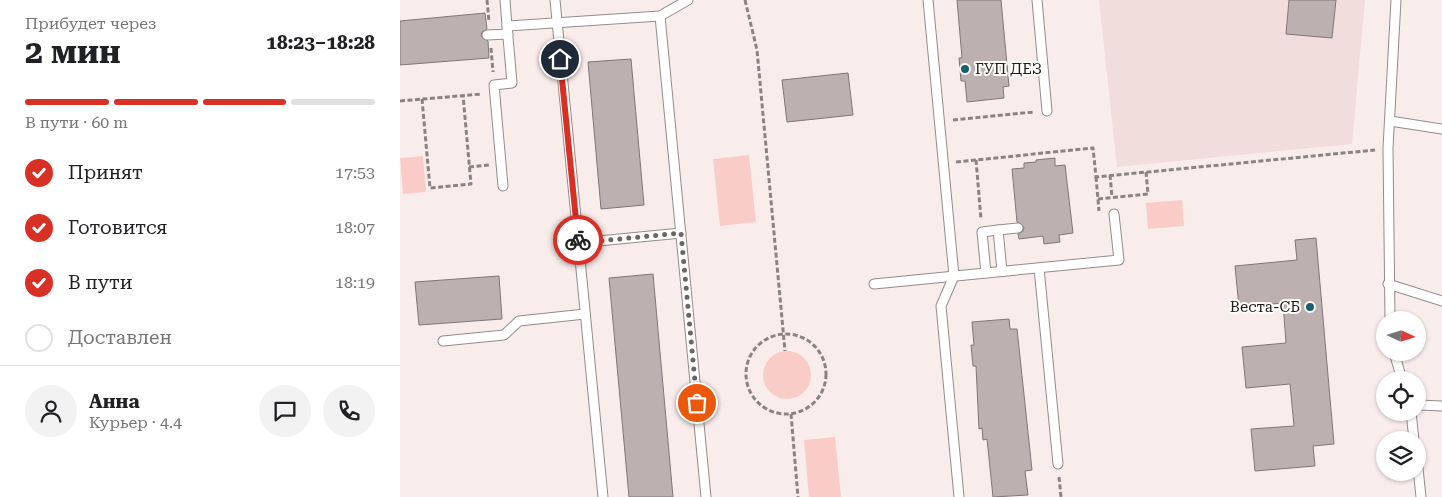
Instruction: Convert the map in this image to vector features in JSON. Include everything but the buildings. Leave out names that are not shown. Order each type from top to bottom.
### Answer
[{"type":"lane","points":[[503,186],[494,85],[512,83],[505,0]]},
{"type":"lane","points":[[554,0],[603,497]]},
{"type":"lane","points":[[487,35],[556,22],[660,16],[688,0]]},
{"type":"lane","points":[[928,0],[954,276],[941,306],[959,497]]},
{"type":"lane","points":[[1037,0],[1047,111]]},
{"type":"lane","points":[[1390,311],[1388,148],[1396,0]]},
{"type":"lane","points":[[660,16],[706,497]]},
{"type":"lane","points":[[1390,121],[1442,129]]},
{"type":"lane","points":[[874,284],[1118,260],[1114,214]]},
{"type":"lane","points":[[986,273],[982,232],[1018,228]]},
{"type":"lane","points":[[998,230],[1002,271]]},
{"type":"lane","points":[[578,243],[681,233]]},
{"type":"lane","points":[[1039,268],[1058,464]]},
{"type":"lane","points":[[1388,284],[1442,301]]},
{"type":"lane","points":[[443,341],[504,335],[520,320],[585,314]]},
{"type":"lane","points":[[1426,405],[1442,406]]},
{"type":"lane","points":[[1419,481],[1421,497]]},
{"type":"path","points":[[745,0],[756,50],[785,351]]},
{"type":"path","points":[[400,101],[495,93]]},
{"type":"path","points":[[422,99],[430,188],[471,184],[463,95]]},
{"type":"path","points":[[939,121],[1047,111]]},
{"type":"path","points":[[943,163],[1093,148],[1096,177],[1388,148]]},
{"type":"path","points":[[976,160],[982,232]]},
{"type":"path","points":[[1098,199],[1148,194],[1146,172]]},
{"type":"path","points":[[1110,175],[1114,214]]},
{"type":"path","points":[[784,334],[799,336],[809,341],[817,349],[826,370],[826,381],[816,401],[807,408],[791,414],[774,412],[764,407],[756,400],[747,379],[750,357],[757,347],[766,340],[784,334]]},
{"type":"path","points":[[791,414],[798,497]]},
{"type":"path","points":[[1058,464],[1061,497]]},
{"type":"shaded area","points":[[1099,0],[1365,0],[1352,144],[1117,167]]},
{"type":"shaded area","points":[[749,155],[756,222],[720,226],[713,159]]},
{"type":"shaded area","points":[[423,156],[426,192],[403,194],[400,158]]},
{"type":"shaded area","points":[[1182,200],[1184,226],[1148,229],[1146,203]]},
{"type":"shaded area","points":[[787,351],[796,353],[804,358],[809,366],[811,375],[809,384],[804,392],[796,397],[787,399],[778,397],[770,392],[765,384],[763,375],[765,366],[770,358],[778,353]]},
{"type":"shaded area","points":[[835,437],[841,497],[809,497],[804,440]]},
{"type":"way so far","points":[[578,240],[578,243],[681,233],[697,403]]},
{"type":"place","name":"ГУП ДЕЗ","points":[[965,69]]},
{"type":"place","name":"Веста-СБ","points":[[1310,307]]},
{"type":"route","points":[[560,59],[578,240]]}]
